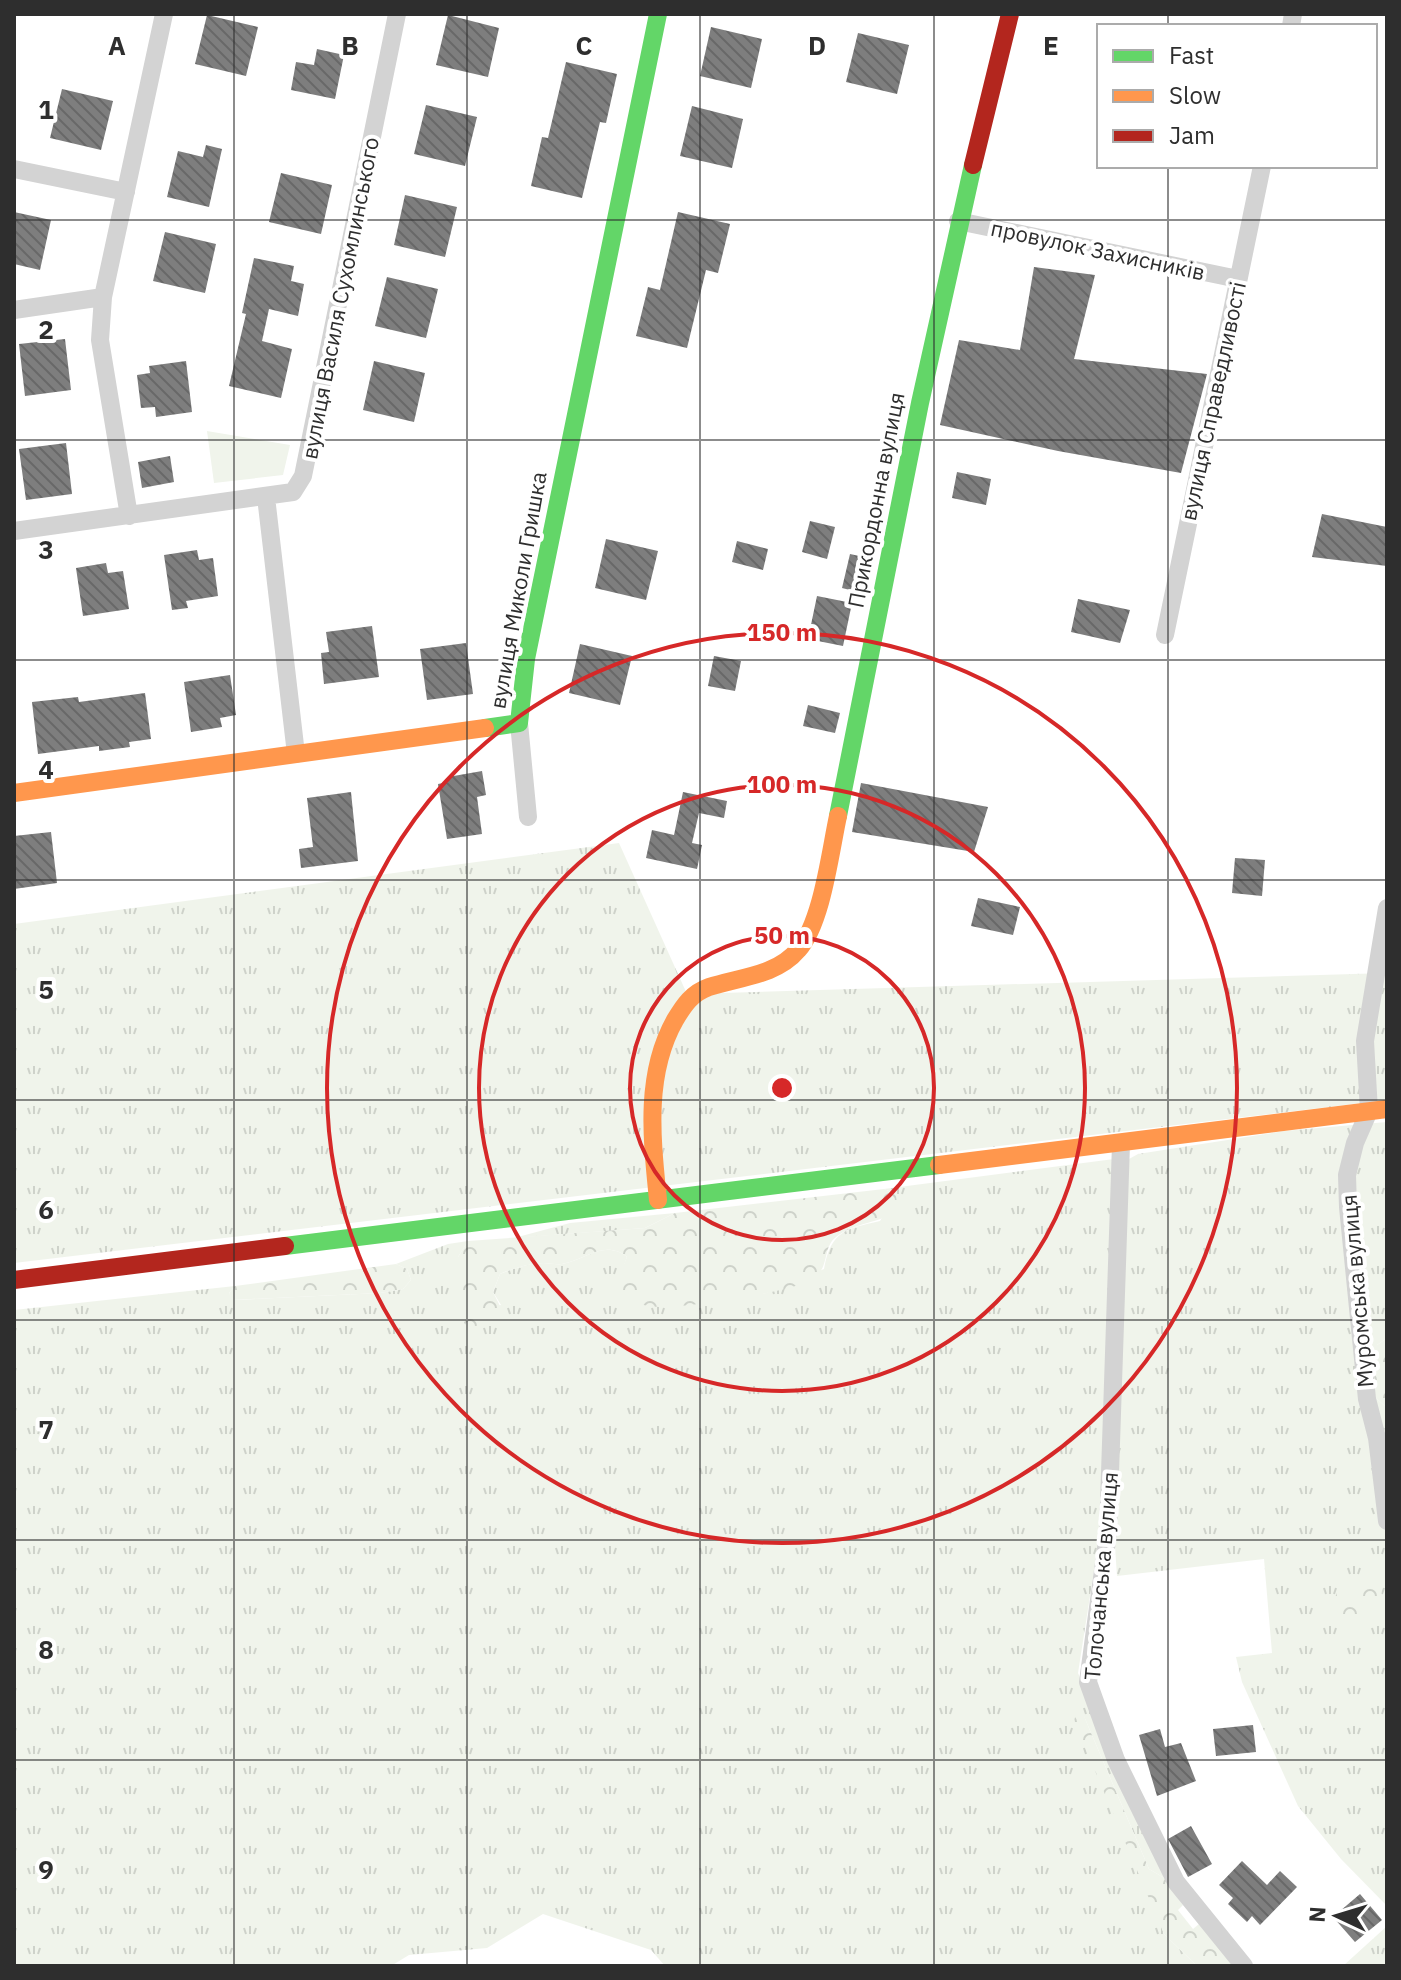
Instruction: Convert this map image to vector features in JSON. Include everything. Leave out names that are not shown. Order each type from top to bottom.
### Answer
[{"type":"street","points":[[129,516],[100,340],[103,297],[164,14]]},
{"type":"street","name":"вулиця Василя Сухомлинського","points":[[14,531],[293,492],[303,476],[397,14]]},
{"type":"street","name":"вулиця Миколи Гришка","points":[[14,793],[519,723],[526,659],[658,14]]},
{"type":"street","name":"Прикордонна вулиця","points":[[658,1200],[651,1135],[655,1081],[669,1029],[691,996],[711,986],[772,972],[788,961],[805,945],[814,924],[958,221],[1010,14]]},
{"type":"street","name":"вулиця Справедливості","points":[[1165,635],[1262,168]]},
{"type":"street","points":[[14,169],[126,192]]},
{"type":"street","name":"провулок Захисників","points":[[958,221],[1238,279]]},
{"type":"street","points":[[14,310],[103,297]]},
{"type":"street","points":[[266,497],[296,754]]},
{"type":"street","points":[[519,723],[528,817]]},
{"type":"street","points":[[14,1280],[1378,1110],[1365,1041],[1387,908]]},
{"type":"street","name":"Муромська вулиця","points":[[1378,1110],[1355,1143],[1347,1175],[1367,1399],[1377,1438],[1387,1521]]},
{"type":"street","name":"Толочанська вулиця","points":[[1121,1144],[1108,1533],[1088,1682],[1116,1760],[1176,1882],[1244,1966]]},
{"type":"green space","points":[[207,431],[290,445],[283,475],[214,483]]},
{"type":"green space","points":[[619,843],[687,994],[1387,973],[1387,1100],[14,1263],[14,924]]},
{"type":"green space","points":[[1387,1122],[1387,1338],[1377,1345],[1376,1398],[1387,1408],[1387,1906],[1341,1859],[1298,1806],[1242,1682],[1236,1657],[1272,1653],[1264,1559],[1117,1576],[1114,1532],[1129,1159],[1138,1154],[1284,1131]]},
{"type":"green space","points":[[1114,1159],[1100,1532],[1078,1673],[1166,1879],[1149,1869],[1083,1714],[1164,1934],[1197,1966],[665,1966],[651,1950],[543,1914],[487,1948],[409,1955],[391,1966],[14,1966],[14,1310],[235,1286],[229,1293],[233,1300],[380,1293],[403,1289],[411,1280],[407,1269],[396,1264],[448,1244],[468,1241],[458,1257],[458,1314],[501,1305],[493,1292],[500,1274],[532,1264],[571,1262],[603,1250],[619,1252],[627,1257],[622,1271],[659,1307],[766,1293],[824,1269],[836,1239],[849,1230],[880,1221],[896,1194],[884,1189]]},
{"type":"green space","points":[[884,1189],[896,1194],[897,1204],[893,1214],[849,1229],[836,1237],[829,1247],[822,1269],[813,1279],[784,1289],[716,1302],[650,1306],[618,1298],[615,1286],[627,1257],[619,1252],[603,1250],[571,1262],[532,1264],[500,1274],[493,1292],[504,1314],[491,1324],[467,1327],[458,1314],[458,1257],[468,1241],[645,1228],[675,1213]]},
{"type":"green space","points":[[675,1213],[645,1228],[514,1238],[570,1223]]},
{"type":"green space","points":[[396,1264],[407,1269],[411,1280],[403,1289],[380,1293],[232,1300],[229,1293],[235,1286]]},
{"type":"green space","points":[[1387,1338],[1387,1408],[1376,1398],[1372,1365],[1377,1345]]},
{"type":"green space","points":[[1374,1578],[1381,1584],[1382,1605],[1362,1618],[1351,1618],[1338,1612],[1335,1598],[1339,1586],[1352,1579]]},
{"type":"green space","points":[[1076,1714],[1083,1714],[1149,1869],[1166,1879],[1183,1905],[1178,1910],[1193,1929],[1199,1924],[1236,1966],[1197,1966],[1164,1934],[1074,1721]]},
{"type":"green space","points":[[1387,1926],[1387,1966],[1343,1966]]},
{"type":"building","points":[[207,15],[258,27],[246,76],[195,64]]},
{"type":"building","points":[[448,15],[499,28],[488,77],[436,65]]},
{"type":"building","points":[[711,27],[762,39],[751,88],[700,76]]},
{"type":"building","points":[[858,33],[909,45],[897,94],[846,82]]},
{"type":"building","points":[[317,49],[344,55],[335,99],[291,90],[296,62],[314,65]]},
{"type":"building","points":[[566,62],[617,74],[606,123],[600,122],[582,198],[531,186],[542,137],[548,138]]},
{"type":"building","points":[[62,89],[113,101],[101,150],[50,138]]},
{"type":"building","points":[[426,105],[477,117],[465,166],[414,154]]},
{"type":"building","points":[[692,106],[743,119],[732,168],[680,156]]},
{"type":"building","points":[[206,145],[222,149],[209,207],[167,197],[178,151],[203,157]]},
{"type":"building","points":[[281,173],[332,185],[321,234],[269,222]]},
{"type":"building","points":[[405,195],[457,207],[445,257],[394,245]]},
{"type":"building","points":[[14,212],[51,220],[40,270],[14,264]]},
{"type":"building","points":[[678,212],[730,224],[718,273],[706,270],[687,348],[636,336],[648,287],[660,290]]},
{"type":"building","points":[[165,232],[216,244],[205,293],[153,281]]},
{"type":"building","points":[[254,258],[294,266],[291,281],[304,284],[298,316],[269,309],[262,341],[292,349],[281,398],[229,386],[246,314],[242,313]]},
{"type":"building","points":[[1034,267],[1095,275],[1074,359],[1207,374],[1181,473],[1058,451],[940,425],[959,340],[1020,350]]},
{"type":"building","points":[[387,277],[438,289],[426,338],[375,326]]},
{"type":"building","points":[[65,339],[71,390],[25,396],[19,344]]},
{"type":"building","points":[[186,361],[192,412],[156,417],[155,407],[141,408],[137,375],[150,373],[149,366]]},
{"type":"building","points":[[374,361],[425,373],[414,422],[363,410]]},
{"type":"building","points":[[66,443],[72,494],[26,500],[19,449]]},
{"type":"building","points":[[170,456],[174,482],[142,488],[138,462]]},
{"type":"building","points":[[957,472],[991,479],[986,505],[952,498]]},
{"type":"building","points":[[1322,514],[1387,527],[1387,566],[1312,557]]},
{"type":"building","points":[[810,521],[835,527],[827,559],[802,552]]},
{"type":"building","points":[[606,539],[658,551],[646,600],[595,588]]},
{"type":"building","points":[[737,541],[768,549],[763,570],[732,562]]},
{"type":"building","points":[[197,550],[199,560],[213,558],[218,596],[186,601],[188,608],[172,610],[164,555]]},
{"type":"building","points":[[850,554],[873,559],[866,594],[842,588]]},
{"type":"building","points":[[106,563],[108,573],[123,571],[129,609],[83,616],[76,568]]},
{"type":"building","points":[[817,596],[852,603],[843,646],[808,639]]},
{"type":"building","points":[[1078,599],[1130,610],[1120,643],[1071,632]]},
{"type":"building","points":[[372,626],[379,677],[324,684],[321,653],[329,652],[326,632]]},
{"type":"building","points":[[466,643],[473,694],[427,700],[420,649]]},
{"type":"building","points":[[580,644],[632,656],[620,705],[569,693]]},
{"type":"building","points":[[714,656],[741,661],[735,691],[708,686]]},
{"type":"building","points":[[230,675],[236,715],[220,718],[222,727],[191,732],[184,682]]},
{"type":"building","points":[[145,693],[151,739],[129,742],[130,747],[99,751],[99,746],[38,754],[32,702],[78,697],[79,702]]},
{"type":"building","points":[[808,705],[840,713],[835,733],[803,726]]},
{"type":"building","points":[[482,771],[486,795],[477,797],[482,834],[447,839],[438,784],[448,782],[448,777]]},
{"type":"building","points":[[861,783],[988,807],[974,852],[852,832]]},
{"type":"building","points":[[351,792],[358,861],[301,868],[299,849],[313,847],[307,798]]},
{"type":"building","points":[[683,792],[727,801],[724,818],[699,813],[692,843],[702,845],[697,869],[646,858],[652,830],[674,835]]},
{"type":"building","points":[[51,832],[57,883],[14,889],[14,836]]},
{"type":"building","points":[[1235,858],[1265,860],[1262,896],[1232,893]]},
{"type":"building","points":[[978,898],[1020,907],[1013,935],[971,926]]},
{"type":"building","points":[[1253,1725],[1256,1752],[1216,1756],[1213,1729]]},
{"type":"building","points":[[1160,1729],[1165,1747],[1181,1743],[1196,1781],[1157,1796],[1139,1735]]},
{"type":"building","points":[[1191,1826],[1212,1864],[1188,1877],[1168,1839]]},
{"type":"building","points":[[1242,1861],[1267,1885],[1280,1871],[1297,1887],[1260,1925],[1252,1916],[1247,1922],[1228,1904],[1233,1898],[1219,1885]]},
{"type":"building","points":[[1360,1894],[1382,1920],[1355,1942],[1333,1917]]},
{"type":"traffic: fast","points":[[485,728],[519,723],[526,659],[658,14]]},
{"type":"traffic: fast","points":[[838,816],[920,403],[973,165]]},
{"type":"traffic: fast","points":[[285,1246],[939,1165]]},
{"type":"traffic: slow","points":[[14,793],[485,728]]},
{"type":"traffic: slow","points":[[658,1200],[653,1131],[654,1085],[665,1041],[682,1009],[698,993],[768,970],[789,959],[798,950],[819,905],[838,816]]},
{"type":"traffic: slow","points":[[939,1165],[1387,1109]]},
{"type":"traffic: jam","points":[[973,165],[1010,14]]},
{"type":"traffic: jam","points":[[14,1280],[285,1246]]}]
